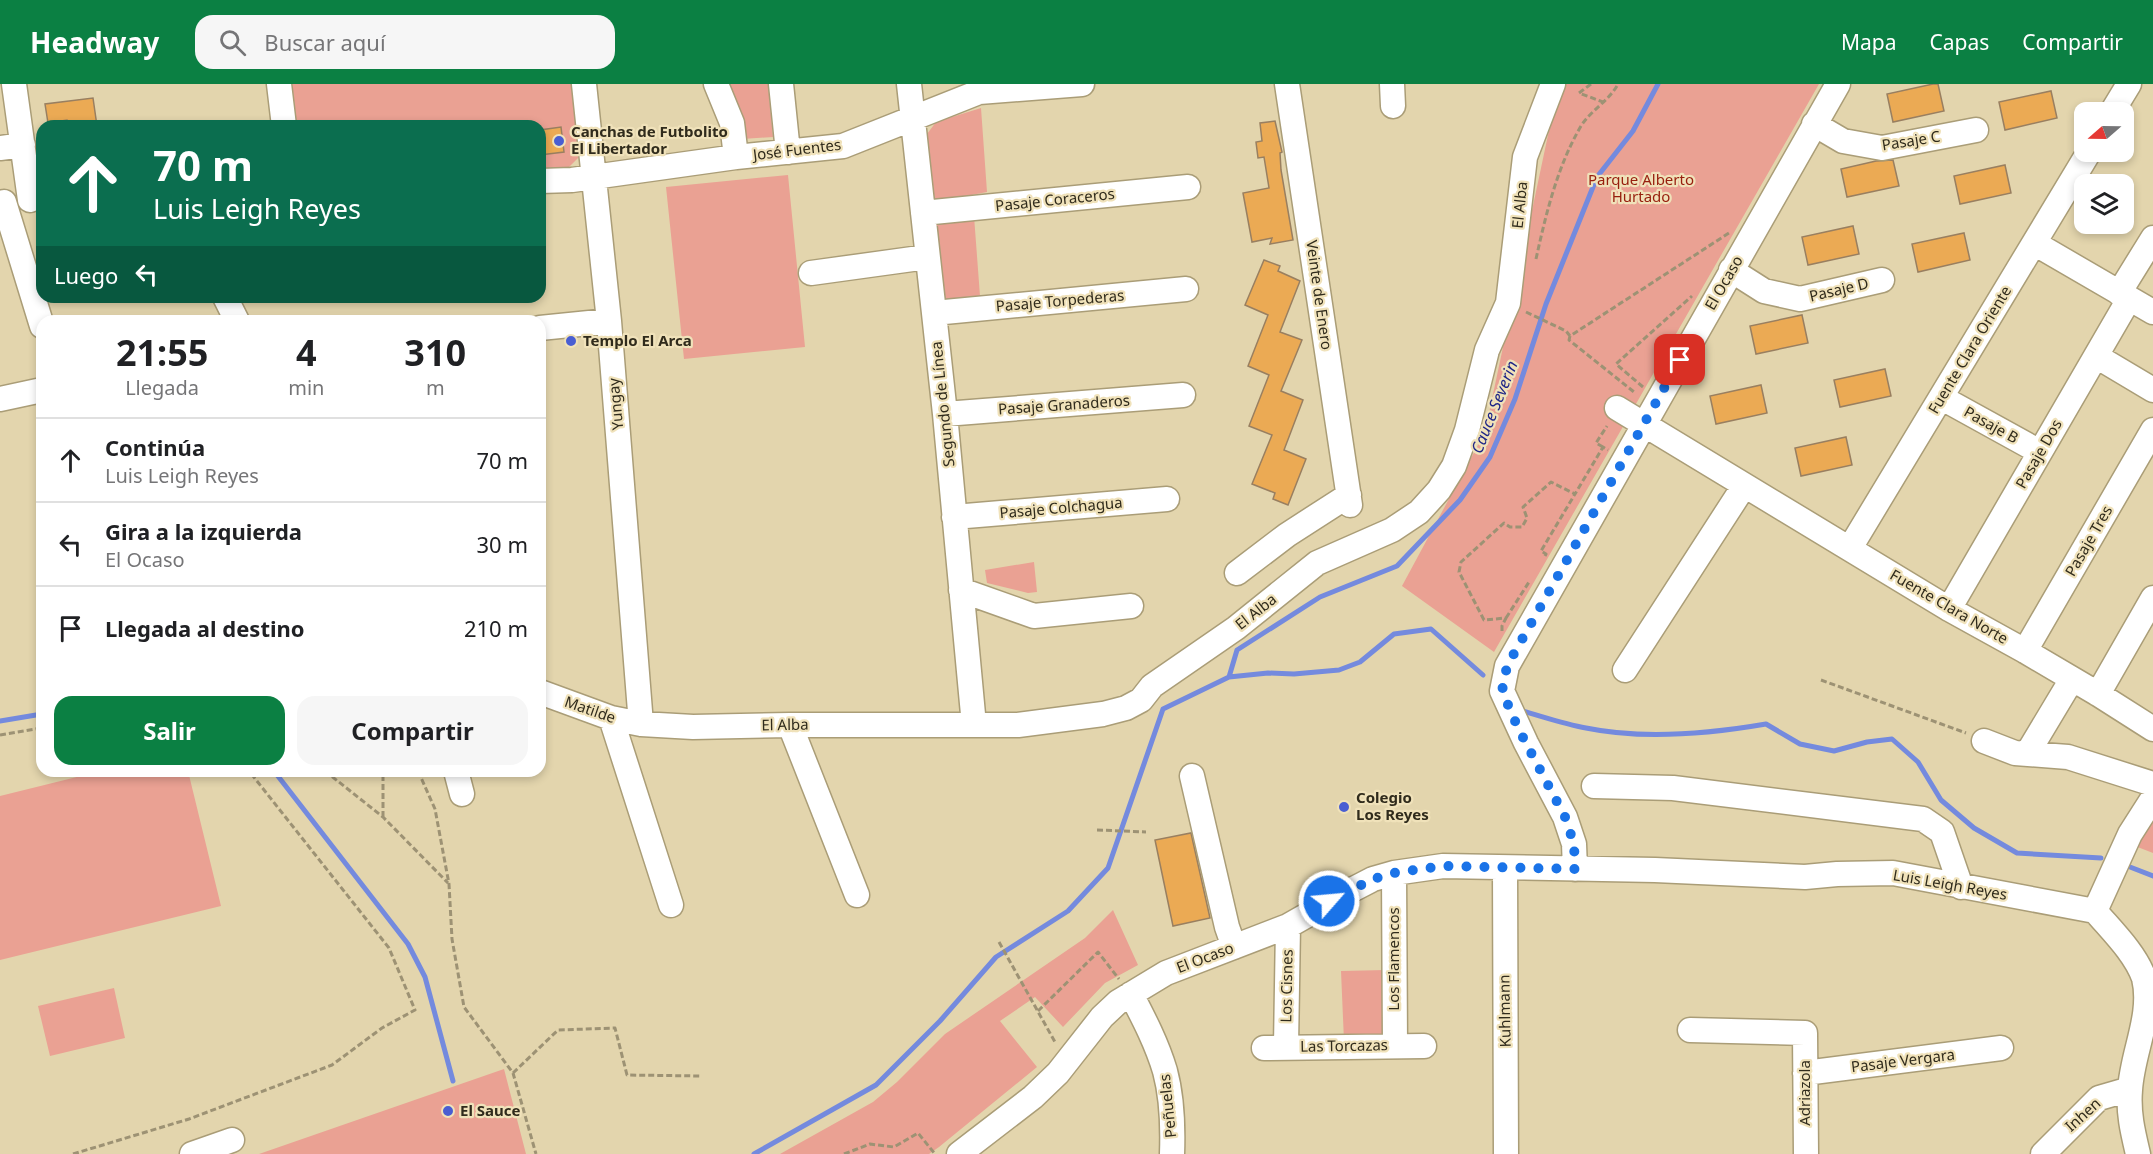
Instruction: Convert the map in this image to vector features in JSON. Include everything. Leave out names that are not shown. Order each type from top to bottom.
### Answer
[{"type":"street","points":[[14,84],[11,147],[36,200],[2,202],[38,315]]},
{"type":"street","points":[[279,84],[283,120]]},
{"type":"street","name":"Yungay","points":[[584,84],[609,321],[641,724]]},
{"type":"street","points":[[716,84],[732,123],[736,157]]},
{"type":"street","points":[[781,84],[788,152]]},
{"type":"street","name":"Segundo de Línea","points":[[909,84],[945,414],[974,725]]},
{"type":"street","name":"José Fuentes","points":[[546,181],[572,180],[736,157],[843,146],[979,92],[1082,84]]},
{"type":"street","name":"Veinte de Enero","points":[[1237,573],[1287,535],[1349,500],[1287,84]]},
{"type":"street","name":"El Alba","points":[[641,724],[693,727],[1018,724],[1103,714],[1126,708],[1141,700],[1152,686],[1236,628],[1317,563],[1392,530],[1419,512],[1439,490],[1454,466],[1467,430],[1487,350],[1516,307],[1525,157],[1553,84]]},
{"type":"street","name":"El Ocaso","points":[[1575,869],[1574,844],[1565,817],[1502,691],[1507,666],[1643,425],[1653,394],[1731,270],[1838,84]]},
{"type":"street","points":[[2118,102],[2129,84]]},
{"type":"street","name":"Pasaje C","points":[[1814,124],[1844,141],[1881,148],[1976,130]]},
{"type":"street","name":"Fuente Clara Oriente","points":[[1850,548],[2083,162]]},
{"type":"street","name":"Pasaje Coraceros","points":[[923,213],[1188,187]]},
{"type":"street","name":"Pasaje Dos","points":[[1949,609],[2096,356],[2153,238]]},
{"type":"street","points":[[2034,243],[2153,312]]},
{"type":"street","points":[[811,273],[927,257]]},
{"type":"street","name":"Pasaje D","points":[[1731,270],[1764,291],[1800,299],[1882,280]]},
{"type":"street","name":"Pasaje Torpederas","points":[[934,313],[1186,289]]},
{"type":"street","points":[[546,327],[609,321]]},
{"type":"street","points":[[2096,356],[2153,390]]},
{"type":"street","points":[[0,399],[36,391]]},
{"type":"street","name":"Pasaje Granaderos","points":[[945,414],[1183,395]]},
{"type":"street","name":"Pasaje B","points":[[1942,398],[2040,452]]},
{"type":"street","name":"Fuente Clara Norte","points":[[1617,408],[1949,609],[2025,651],[2153,729]]},
{"type":"street","name":"Pasaje Tres","points":[[2025,651],[2153,430]]},
{"type":"street","points":[[1625,670],[1744,486]]},
{"type":"street","name":"Pasaje Colchagua","points":[[954,517],[1167,499]]},
{"type":"street","points":[[961,590],[1035,616],[1131,606]]},
{"type":"street","points":[[2098,694],[2153,598]]},
{"type":"street","points":[[2027,754],[2072,679]]},
{"type":"street","name":"Matilde","points":[[546,694],[611,718],[641,724]]},
{"type":"street","points":[[611,718],[671,905]]},
{"type":"street","points":[[790,725],[857,895]]},
{"type":"street","points":[[1984,741],[2015,753],[2068,757],[2153,784]]},
{"type":"street","points":[[1192,776],[1227,927],[1234,947]]},
{"type":"street","points":[[458,777],[462,794]]},
{"type":"street","points":[[1594,786],[1673,788],[1923,819],[1942,832],[1961,887]]},
{"type":"street","points":[[2138,1154],[2130,1121],[2130,1089],[2148,1029],[2149,999],[2144,977],[2136,963],[2095,911],[2130,834],[2153,798]]},
{"type":"street","name":"El Ocaso","points":[[959,1154],[1027,1103],[1058,1073],[1102,1017],[1118,1002],[1166,973],[1288,926],[1373,879],[1394,873],[1443,866],[1505,868]]},
{"type":"street","name":"Luis Leigh Reyes","points":[[1505,868],[1655,870],[1805,877],[1893,873],[2095,911]]},
{"type":"street","name":"Kuhlmann","points":[[1505,868],[1506,1154]]},
{"type":"street","name":"Los Flamencos","points":[[1394,873],[1395,1045]]},
{"type":"street","name":"Los Cisnes","points":[[1275,1047],[1288,926]]},
{"type":"street","name":"Peñuelas","points":[[1131,994],[1153,1036],[1165,1071],[1173,1128],[1172,1154]]},
{"type":"street","name":"Adriazola","points":[[1690,1030],[1805,1033],[1806,1154]]},
{"type":"street","name":"Las Torcazas","points":[[1275,1047],[1395,1045],[1424,1047]]},
{"type":"street","name":"Pasaje Vergara","points":[[1805,1073],[2001,1048]]},
{"type":"street","name":"Inhen","points":[[2043,1154],[2099,1098],[2130,1089]]},
{"type":"street","points":[[192,1154],[232,1140]]},
{"type":"path","points":[[1591,84],[1579,93],[1604,103]]},
{"type":"path","points":[[1534,267],[1547,212],[1562,167],[1582,125],[1604,103],[1618,84]]},
{"type":"path","points":[[1570,336],[1732,231],[1726,240]]},
{"type":"path","points":[[1653,394],[1616,364],[1692,296]]},
{"type":"path","points":[[1516,307],[1566,331],[1570,336],[1569,339],[1640,398],[1653,394]]},
{"type":"path","points":[[1540,563],[1546,554],[1541,551],[1603,447],[1624,458]]},
{"type":"path","points":[[1506,618],[1484,621],[1459,572],[1461,562],[1504,523],[1510,527],[1522,527],[1527,518],[1523,507],[1551,482],[1575,494]]},
{"type":"path","points":[[1515,649],[1502,643],[1502,626],[1529,582]]},
{"type":"path","points":[[1821,680],[1984,741]]},
{"type":"path","points":[[0,735],[36,729]]},
{"type":"path","points":[[73,1154],[189,1119],[332,1065],[382,1028],[415,1010],[388,948],[254,777]]},
{"type":"path","points":[[333,777],[382,817],[449,884]]},
{"type":"path","points":[[382,817],[383,777]]},
{"type":"path","points":[[421,777],[435,809],[449,884],[452,939],[464,1007],[513,1073],[536,1154]]},
{"type":"path","points":[[1097,830],[1146,832]]},
{"type":"path","points":[[999,942],[1066,1062]]},
{"type":"path","points":[[1038,1011],[1098,952],[1131,994]]},
{"type":"path","points":[[513,1073],[558,1030],[615,1028],[627,1075],[700,1076]]},
{"type":"path","points":[[844,1154],[870,1144],[894,1147],[918,1133],[935,1154]]},
{"type":"green space","name":"Canchas de Futbolito El Libertador","points":[[292,84],[572,84],[579,157],[569,167],[546,168],[546,120],[296,120]]},
{"type":"green space","points":[[725,84],[768,84],[773,137],[742,139]]},
{"type":"green space","name":"Parque Alberto Hurtado","points":[[1563,84],[1819,84],[1494,652],[1402,586],[1485,432],[1548,135]]},
{"type":"green space","points":[[981,108],[987,192],[935,202],[927,134],[936,122]]},
{"type":"green space","points":[[788,175],[805,347],[684,359],[666,187]]},
{"type":"green space","points":[[974,216],[980,296],[941,301],[934,223]]},
{"type":"green space","points":[[1034,562],[1037,592],[1028,593],[987,583],[985,570]]},
{"type":"green space","points":[[77,777],[189,777],[221,906],[0,960],[0,796]]},
{"type":"green space","points":[[2153,821],[2153,853],[2135,846]]},
{"type":"green space","points":[[1113,910],[1138,965],[1105,983],[1063,1027],[1035,997],[1000,1021],[1037,1067],[939,1147],[929,1154],[780,1154],[873,1102],[897,1082],[945,1034],[1085,938]]},
{"type":"green space","points":[[1386,970],[1388,1039],[1344,1041],[1341,971]]},
{"type":"green space","points":[[114,988],[125,1038],[50,1056],[38,1006]]},
{"type":"green space","name":"El Sauce","points":[[504,1069],[526,1154],[259,1154]]},
{"type":"building","points":[[1938,84],[1944,111],[1893,122],[1887,94]]},
{"type":"building","points":[[2051,91],[2057,118],[2005,130],[1999,102]]},
{"type":"building","points":[[93,98],[96,120],[48,120],[45,104]]},
{"type":"building","points":[[1275,121],[1282,152],[1280,153],[1281,170],[1293,240],[1270,244],[1272,238],[1252,242],[1243,193],[1269,188],[1264,157],[1258,158],[1256,142],[1262,141],[1260,123]]},
{"type":"building","points":[[561,127],[564,152],[546,154],[546,129]]},
{"type":"building","points":[[1893,160],[1899,186],[1847,197],[1841,169],[1876,161]]},
{"type":"building","points":[[2005,165],[2011,193],[1960,204],[1954,176]]},
{"type":"building","points":[[1853,226],[1859,254],[1808,265],[1802,237]]},
{"type":"building","points":[[1964,233],[1970,260],[1918,272],[1912,244]]},
{"type":"building","points":[[1264,260],[1280,266],[1278,271],[1300,281],[1280,332],[1302,340],[1281,391],[1303,400],[1284,450],[1306,459],[1288,505],[1273,499],[1275,493],[1252,484],[1272,435],[1249,426],[1269,375],[1248,366],[1268,315],[1245,305]]},
{"type":"building","points":[[1802,315],[1808,343],[1756,354],[1750,326]]},
{"type":"building","points":[[1885,369],[1891,396],[1840,407],[1834,380]]},
{"type":"building","points":[[1761,385],[1767,413],[1716,424],[1710,396]]},
{"type":"building","points":[[1846,437],[1852,465],[1801,476],[1795,448]]},
{"type":"building","points":[[1191,833],[1210,918],[1173,926],[1155,840]]},
{"type":"waterway","name":"Cauce Severin","points":[[1229,677],[1237,650],[1320,597],[1397,566],[1460,500],[1490,457],[1515,399],[1546,304],[1597,177],[1633,131],[1658,84]]},
{"type":"waterway","points":[[754,1154],[876,1085],[940,1021],[996,957],[1068,911],[1108,868],[1163,709],[1229,677],[1339,670],[1360,662],[1394,634],[1431,629],[1483,675]]},
{"type":"waterway","points":[[1519,710],[1578,726],[1630,734],[1699,733],[1766,724],[1800,744],[1834,751],[1867,742],[1892,739],[1918,762],[1941,800],[1974,828],[2017,853],[2101,858]]},
{"type":"waterway","points":[[0,721],[36,715]]},
{"type":"waterway","points":[[279,777],[408,944],[425,977],[453,1081]]},
{"type":"waterway","points":[[2130,867],[2153,876]]},
{"type":"place","name":"Canchas de Futbolito El Libertador","points":[[559,141]]},
{"type":"place","name":"Templo El Arca","points":[[571,341]]},
{"type":"place","name":"Colegio Los Reyes","points":[[1344,807]]},
{"type":"place","name":"El Sauce","points":[[448,1111]]},
{"type":"route","points":[[1329,901],[1373,879],[1394,873],[1443,866],[1575,869],[1574,844],[1565,817],[1518,728],[1502,691],[1507,666],[1680,360]]}]
